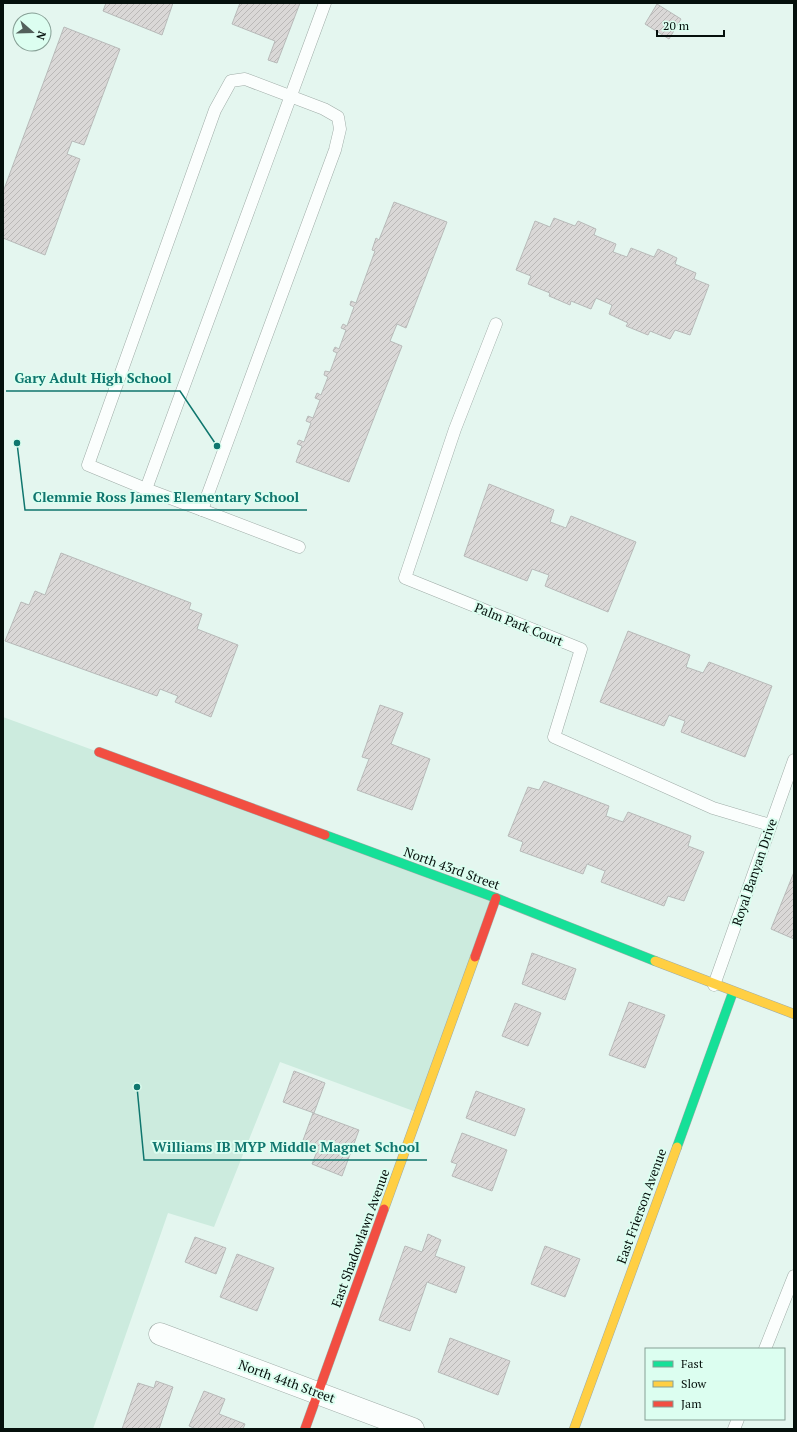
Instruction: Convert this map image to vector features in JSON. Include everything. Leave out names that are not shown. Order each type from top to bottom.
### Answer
[{"type":"street","name":"North 43rd Street","points":[[99,752],[496,898],[714,985],[794,1014]]},
{"type":"street","name":"East Shadowlawn Avenue","points":[[305,1429],[496,898]]},
{"type":"street","name":"East Frierson Avenue","points":[[574,1429],[733,992]]},
{"type":"street","name":"North 44th Street","points":[[160,1334],[413,1429]]},
{"type":"lane","points":[[146,489],[325,3]]},
{"type":"lane","points":[[202,510],[335,150],[340,129],[338,117],[324,109],[289,100],[245,79],[231,81],[215,110],[88,465],[146,489],[300,547]]},
{"type":"lane","name":"Palm Park Court","points":[[496,324],[455,429],[405,578],[582,649],[554,737],[713,808],[770,825]]},
{"type":"lane","name":"Royal Banyan Drive","points":[[714,985],[794,760]]},
{"type":"lane","points":[[765,1348],[794,1276]]},
{"type":"green space","points":[[3,717],[496,898],[419,1113],[280,1062],[214,1227],[168,1213],[93,1429],[3,1429]]},
{"type":"building","points":[[106,3],[173,3],[162,35],[103,11]]},
{"type":"building","points":[[240,3],[300,3],[277,63],[268,60],[275,41],[232,24]]},
{"type":"building","points":[[657,4],[681,19],[669,39],[645,24]]},
{"type":"building","points":[[64,27],[120,49],[84,145],[72,141],[67,154],[80,159],[45,255],[3,238],[3,192]]},
{"type":"building","points":[[394,202],[447,222],[406,328],[397,324],[390,341],[402,346],[349,482],[296,462],[302,446],[297,444],[299,440],[304,442],[311,423],[306,421],[308,416],[313,418],[320,400],[315,398],[317,393],[321,395],[328,377],[324,375],[325,371],[330,372],[337,353],[333,351],[335,347],[339,349],[346,330],[341,328],[343,324],[347,326],[354,307],[350,305],[351,301],[356,303],[375,251],[372,250],[376,238],[379,240]]},
{"type":"building","points":[[554,218],[575,226],[578,221],[596,229],[594,235],[616,244],[613,252],[627,257],[631,248],[654,257],[658,249],[677,258],[675,264],[696,273],[694,279],[709,285],[690,335],[675,330],[670,339],[650,331],[648,335],[626,326],[628,323],[609,314],[612,305],[596,298],[591,309],[571,301],[570,305],[549,296],[550,293],[528,284],[531,276],[516,270],[535,221],[550,227]]},
{"type":"building","points":[[489,484],[554,510],[550,522],[566,528],[571,516],[636,542],[608,612],[545,586],[549,575],[532,569],[527,581],[464,556]]},
{"type":"building","points":[[61,553],[191,603],[189,609],[202,614],[197,629],[238,645],[211,717],[175,702],[178,696],[160,689],[157,696],[5,641],[21,602],[29,605],[35,591],[45,595]]},
{"type":"building","points":[[628,631],[690,655],[686,667],[703,673],[709,662],[772,686],[745,757],[681,732],[685,721],[669,715],[664,726],[600,702]]},
{"type":"building","points":[[380,705],[403,713],[391,744],[430,759],[412,810],[357,790],[369,759],[362,757]]},
{"type":"building","points":[[544,781],[609,806],[606,816],[623,822],[628,812],[691,836],[688,846],[704,852],[684,901],[668,896],[664,906],[601,882],[605,871],[587,864],[583,874],[520,851],[523,842],[508,836],[528,787],[539,790]]},
{"type":"building","points":[[794,872],[794,939],[771,929]]},
{"type":"building","points":[[532,953],[576,969],[565,1000],[522,984]]},
{"type":"building","points":[[629,1002],[665,1015],[645,1068],[609,1055]]},
{"type":"building","points":[[515,1003],[541,1013],[528,1046],[502,1036]]},
{"type":"building","points":[[294,1071],[325,1083],[314,1113],[283,1102]]},
{"type":"building","points":[[476,1091],[525,1109],[515,1136],[466,1118]]},
{"type":"building","points":[[313,1113],[359,1130],[342,1176],[312,1164],[318,1149],[302,1143]]},
{"type":"building","points":[[462,1133],[507,1150],[492,1191],[452,1176],[457,1164],[451,1162]]},
{"type":"building","points":[[428,1234],[441,1240],[435,1256],[465,1267],[456,1293],[427,1282],[410,1331],[379,1320],[405,1246],[422,1252]]},
{"type":"building","points":[[195,1237],[226,1248],[216,1274],[185,1262]]},
{"type":"building","points":[[545,1246],[580,1259],[565,1297],[531,1284]]},
{"type":"building","points":[[237,1254],[274,1268],[257,1311],[220,1297]]},
{"type":"building","points":[[450,1338],[510,1361],[498,1395],[438,1372]]},
{"type":"building","points":[[156,1381],[173,1387],[159,1429],[122,1429],[138,1383],[154,1388]]},
{"type":"building","points":[[204,1391],[225,1399],[219,1414],[245,1424],[243,1429],[196,1429],[189,1426]]},
{"type":"traffic: fast","points":[[325,835],[496,898],[655,961]]},
{"type":"traffic: fast","points":[[677,1147],[733,992]]},
{"type":"traffic: slow","points":[[384,1209],[475,957]]},
{"type":"traffic: slow","points":[[655,961],[794,1014]]},
{"type":"traffic: slow","points":[[574,1429],[677,1147]]},
{"type":"traffic: jam","points":[[99,752],[325,835]]},
{"type":"traffic: jam","points":[[475,957],[496,898]]},
{"type":"traffic: jam","points":[[305,1429],[384,1209]]},
{"type":"place","name":"Clemmie Ross James Elementary School","points":[[17,443]]},
{"type":"place","name":"Gary Adult High School","points":[[217,446]]},
{"type":"place","name":"Williams IB MYP Middle Magnet School","points":[[137,1087]]}]
